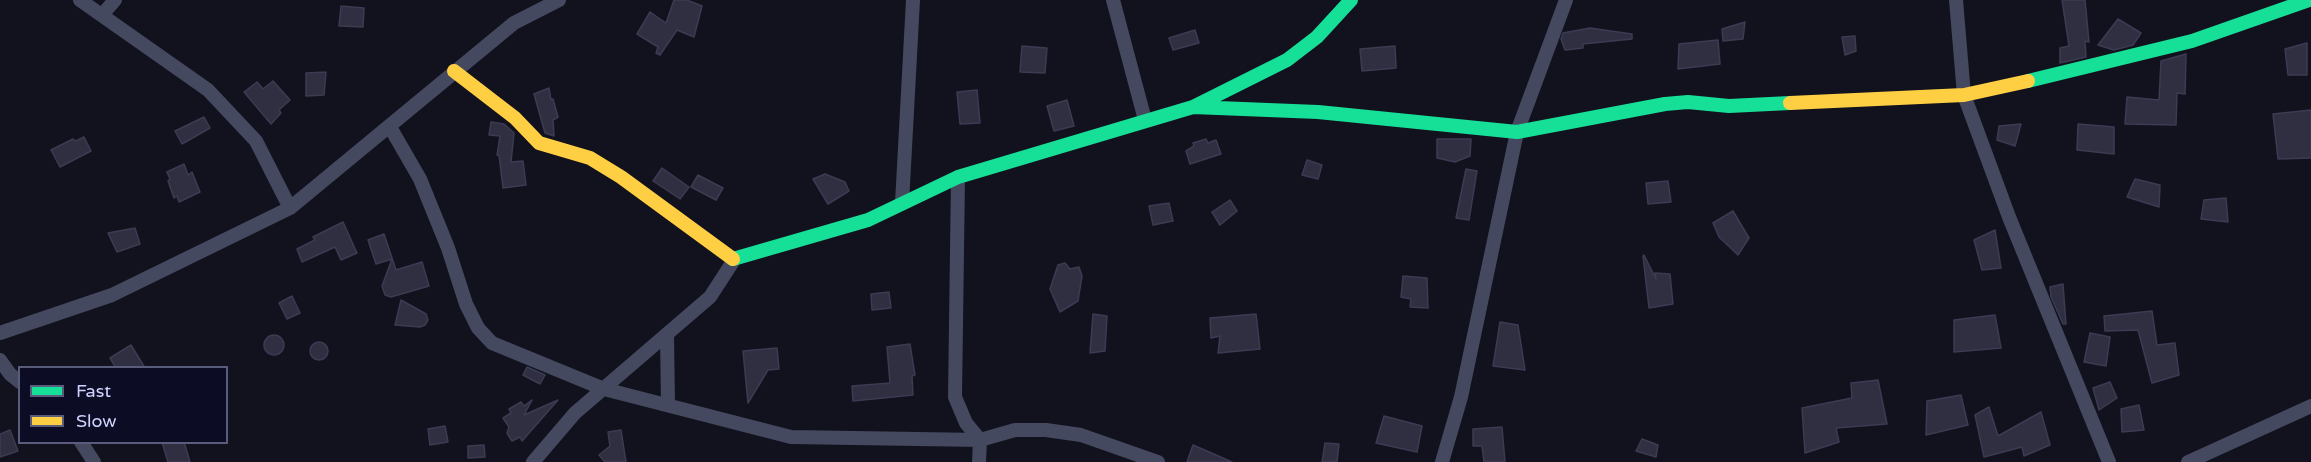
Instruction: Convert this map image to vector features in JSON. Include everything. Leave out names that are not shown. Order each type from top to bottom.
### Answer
[{"type":"street","points":[[80,0],[208,90],[256,141],[290,208]]},
{"type":"street","points":[[102,15],[116,0]]},
{"type":"street","points":[[0,333],[112,296],[290,208],[514,23],[559,0]]},
{"type":"street","points":[[902,203],[913,0]]},
{"type":"street","points":[[1113,0],[1145,120]]},
{"type":"street","points":[[533,462],[575,413],[710,297],[734,260],[868,220],[958,177],[1193,107],[1287,60],[1317,37],[1352,0]]},
{"type":"street","points":[[1442,462],[1461,397],[1517,132],[1566,0]]},
{"type":"street","points":[[1956,0],[1964,95],[2009,217],[2109,462]]},
{"type":"street","points":[[1193,107],[1318,112],[1517,132],[1665,104],[1688,102],[1729,106],[1964,95],[2068,73],[2192,41],[2309,0]]},
{"type":"street","points":[[454,71],[515,118],[539,142],[568,150],[597,162],[734,260]]},
{"type":"street","points":[[390,127],[420,179],[440,228],[466,304],[478,328],[492,343],[604,389],[791,437],[980,440],[1015,430],[1046,430],[1081,435],[1158,462]]},
{"type":"street","points":[[958,177],[955,397],[966,423],[980,440],[979,462]]},
{"type":"street","points":[[668,334],[668,405]]},
{"type":"street","points":[[0,360],[18,380]]},
{"type":"street","points":[[2188,462],[2311,406]]},
{"type":"street","points":[[82,444],[94,462]]},
{"type":"building","points":[[674,0],[687,0],[702,6],[694,37],[677,30],[660,55],[656,53],[658,47],[637,34],[650,12],[666,23]]},
{"type":"building","points":[[2062,0],[2085,0],[2089,42],[2085,41],[2086,57],[2060,63],[2060,48],[2069,46]]},
{"type":"building","points":[[341,6],[364,8],[363,27],[339,26]]},
{"type":"building","points":[[2118,19],[2141,33],[2133,45],[2114,50],[2098,45]]},
{"type":"building","points":[[1745,22],[1743,39],[1723,41],[1722,29]]},
{"type":"building","points":[[1590,28],[1632,34],[1632,39],[1583,44],[1583,48],[1565,50],[1561,39],[1563,33]]},
{"type":"building","points":[[1195,30],[1199,43],[1173,50],[1169,38]]},
{"type":"building","points":[[1855,36],[1856,51],[1845,55],[1842,37]]},
{"type":"building","points":[[1718,40],[1720,64],[1678,69],[1679,44]]},
{"type":"building","points":[[2307,43],[2307,75],[2288,75],[2285,49]]},
{"type":"building","points":[[1022,46],[1047,48],[1045,73],[1020,72]]},
{"type":"building","points":[[1395,46],[1396,68],[1362,71],[1360,49]]},
{"type":"building","points":[[2186,54],[2185,94],[2177,93],[2176,125],[2125,124],[2127,97],[2159,100],[2161,61]]},
{"type":"building","points":[[326,72],[324,95],[306,96],[306,73]]},
{"type":"building","points":[[273,81],[290,100],[279,110],[281,113],[271,124],[244,92],[257,82],[263,89]]},
{"type":"building","points":[[549,88],[558,117],[553,120],[554,136],[545,133],[534,94]]},
{"type":"building","points":[[977,90],[980,123],[960,124],[957,92]]},
{"type":"building","points":[[1067,100],[1074,126],[1054,131],[1047,106]]},
{"type":"building","points":[[2311,110],[2311,158],[2278,159],[2273,114]]},
{"type":"building","points":[[204,117],[210,128],[182,144],[175,131]]},
{"type":"building","points":[[491,122],[504,124],[514,133],[511,162],[523,161],[526,185],[503,188],[499,155],[497,155],[500,136],[489,135]]},
{"type":"building","points":[[2021,124],[2015,146],[1997,140],[1999,126]]},
{"type":"building","points":[[2078,124],[2114,127],[2114,154],[2077,150]]},
{"type":"building","points":[[84,137],[91,151],[60,167],[51,150],[73,139],[76,141]]},
{"type":"building","points":[[1206,139],[1208,143],[1216,140],[1221,154],[1190,164],[1186,151],[1194,146],[1193,143]]},
{"type":"building","points":[[1437,139],[1471,139],[1470,156],[1455,162],[1437,158]]},
{"type":"building","points":[[1307,160],[1322,165],[1318,179],[1302,175]]},
{"type":"building","points":[[184,164],[188,175],[192,172],[200,192],[179,202],[177,196],[174,198],[167,172]]},
{"type":"building","points":[[662,168],[689,187],[680,199],[653,181]]},
{"type":"building","points":[[1466,169],[1477,171],[1469,220],[1456,218]]},
{"type":"building","points":[[825,174],[845,182],[849,191],[828,204],[813,179]]},
{"type":"building","points":[[698,175],[723,188],[716,200],[691,187]]},
{"type":"building","points":[[2135,179],[2160,185],[2159,207],[2127,197]]},
{"type":"building","points":[[1668,181],[1671,202],[1648,204],[1646,183]]},
{"type":"building","points":[[2226,198],[2228,222],[2201,219],[2204,200]]},
{"type":"building","points":[[1230,200],[1237,211],[1220,225],[1212,212]]},
{"type":"building","points":[[1169,203],[1173,221],[1153,225],[1149,206]]},
{"type":"building","points":[[1733,211],[1749,238],[1738,255],[1719,237],[1713,223]]},
{"type":"building","points":[[343,222],[357,253],[341,260],[335,247],[302,262],[297,249],[315,240],[313,237]]},
{"type":"building","points":[[135,228],[140,244],[117,252],[108,233]]},
{"type":"building","points":[[1995,230],[2001,268],[1982,270],[1974,240]]},
{"type":"building","points":[[384,234],[396,270],[422,262],[429,286],[391,297],[385,295],[382,286],[392,259],[376,264],[368,240]]},
{"type":"building","points":[[1644,255],[1656,279],[1655,273],[1670,274],[1673,304],[1649,308]]},
{"type":"building","points":[[1065,263],[1070,269],[1079,267],[1082,276],[1078,301],[1060,312],[1050,289],[1058,265]]},
{"type":"building","points":[[1403,276],[1427,278],[1428,308],[1410,307],[1411,299],[1401,297]]},
{"type":"building","points":[[2063,284],[2066,324],[2063,324],[2051,297],[2050,287]]},
{"type":"building","points":[[889,292],[891,308],[872,310],[871,294]]},
{"type":"building","points":[[292,296],[300,313],[287,319],[279,303]]},
{"type":"building","points":[[401,300],[426,314],[428,320],[425,325],[420,327],[395,325]]},
{"type":"building","points":[[2152,311],[2157,345],[2175,343],[2179,375],[2152,383],[2138,330],[2105,331],[2104,316]]},
{"type":"building","points":[[1093,314],[1107,316],[1105,351],[1090,353]]},
{"type":"building","points":[[1256,314],[1260,349],[1218,353],[1220,336],[1211,338],[1210,318]]},
{"type":"building","points":[[1995,315],[2001,348],[1954,352],[1954,320]]},
{"type":"building","points":[[1500,322],[1518,325],[1525,370],[1493,366]]},
{"type":"building","points":[[2090,333],[2110,337],[2106,366],[2084,362]]},
{"type":"building","points":[[274,335],[281,338],[284,345],[281,352],[274,355],[267,352],[264,345],[267,338]]},
{"type":"building","points":[[319,342],[325,345],[328,351],[325,357],[319,360],[313,357],[310,351],[313,345]]},
{"type":"building","points":[[910,344],[915,375],[912,376],[913,395],[853,401],[852,386],[890,383],[887,347]]},
{"type":"building","points":[[131,345],[144,366],[115,366],[110,358]]},
{"type":"building","points":[[777,348],[779,369],[768,370],[748,403],[743,351]]},
{"type":"building","points":[[527,367],[545,375],[540,384],[523,375]]},
{"type":"building","points":[[1878,380],[1887,424],[1836,428],[1839,442],[1805,453],[1802,408],[1852,398],[1851,383]]},
{"type":"building","points":[[2110,382],[2117,398],[2099,410],[2093,388]]},
{"type":"building","points":[[1961,395],[1968,425],[1926,435],[1927,401]]},
{"type":"building","points":[[532,400],[524,415],[558,400],[522,441],[520,437],[512,441],[507,433],[509,427],[503,418],[511,413],[509,409],[521,402],[524,406]]},
{"type":"building","points":[[2139,405],[2144,430],[2122,432],[2121,409]]},
{"type":"building","points":[[1989,407],[1998,436],[2041,412],[2050,445],[2024,456],[2022,447],[1984,457],[1975,415]]},
{"type":"building","points":[[1384,416],[1422,426],[1417,452],[1376,443]]},
{"type":"building","points":[[445,426],[448,442],[430,445],[428,429]]},
{"type":"building","points":[[1502,427],[1505,462],[1484,462],[1482,446],[1473,446],[1473,429]]},
{"type":"building","points":[[10,430],[18,451],[0,457],[0,434]]},
{"type":"building","points":[[621,430],[626,462],[605,462],[599,455],[610,446],[608,432]]},
{"type":"building","points":[[1642,439],[1658,445],[1656,457],[1636,451]]},
{"type":"building","points":[[1325,443],[1339,444],[1337,462],[1322,462]]},
{"type":"building","points":[[163,444],[185,444],[190,462],[168,462]]},
{"type":"building","points":[[484,445],[485,457],[468,458],[468,446]]},
{"type":"building","points":[[1193,445],[1232,462],[1187,462]]},
{"type":"traffic: fast","points":[[733,259],[868,220],[958,177],[1193,107],[1287,60],[1317,37],[1351,0]]},
{"type":"traffic: fast","points":[[2028,81],[2192,41],[2309,0]]},
{"type":"traffic: fast","points":[[1193,107],[1318,112],[1517,132],[1665,104],[1688,102],[1729,106],[1790,103]]},
{"type":"traffic: slow","points":[[454,71],[515,118],[539,143],[590,158],[621,177],[733,259]]},
{"type":"traffic: slow","points":[[1790,103],[1964,95],[2028,81]]}]
